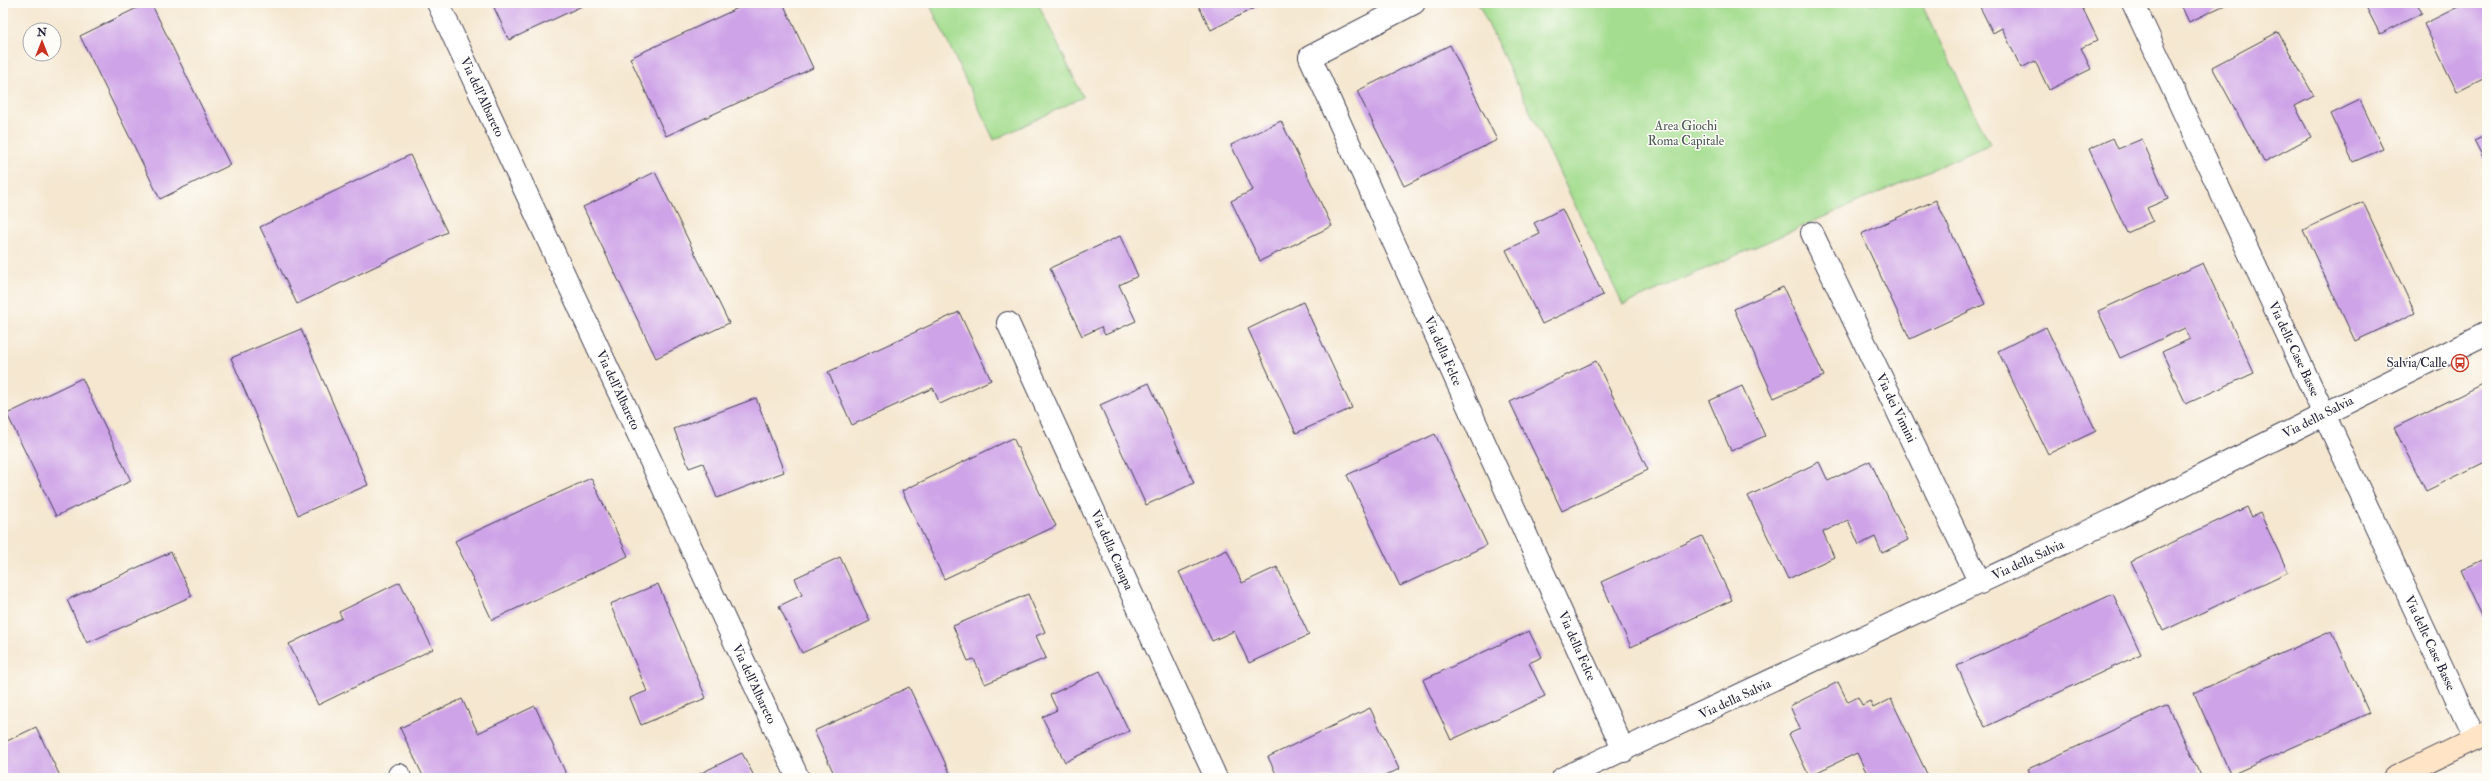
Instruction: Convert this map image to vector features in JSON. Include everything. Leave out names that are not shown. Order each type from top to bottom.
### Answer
[{"type":"main road","points":[[2394,778],[2481,736]]},
{"type":"street","name":"Via dell'Albareto","points":[[438,3],[798,778]]},
{"type":"street","name":"Via della Felce","points":[[1414,3],[1310,57],[1624,751]]},
{"type":"street","name":"Via delle Case Basse","points":[[2133,3],[2324,414],[2481,736]]},
{"type":"street","name":"Via dei Vimini","points":[[1812,233],[1980,583]]},
{"type":"street","name":"Via della Canapa","points":[[1008,323],[1216,778]]},
{"type":"street","name":"Via della Salvia","points":[[1563,778],[1624,751],[2119,517],[2487,333]]},
{"type":"green space","points":[[929,3],[1038,3],[1083,97],[994,140]]},
{"type":"green space","name":"Area Giochi Roma Capitale","points":[[1478,3],[1921,3],[1990,144],[1623,305]]},
{"type":"building","points":[[147,3],[151,3],[230,165],[160,199],[80,36]]},
{"type":"building","points":[[492,3],[581,3],[582,6],[509,40]]},
{"type":"building","points":[[749,3],[783,3],[813,68],[666,136],[630,58]]},
{"type":"building","points":[[1197,3],[1264,3],[1211,30]]},
{"type":"building","points":[[1982,3],[2080,3],[2098,40],[2081,48],[2091,69],[2049,90],[2035,61],[2021,68],[2002,28],[1993,33],[1979,5]]},
{"type":"building","points":[[2180,3],[2229,3],[2189,22]]},
{"type":"building","points":[[2364,3],[2417,3],[2422,13],[2380,34]]},
{"type":"building","points":[[2466,3],[2487,3],[2487,77],[2457,92],[2424,24]]},
{"type":"building","points":[[2278,32],[2314,96],[2295,106],[2311,137],[2264,162],[2212,67]]},
{"type":"building","points":[[1450,45],[1497,140],[1404,186],[1357,91]]},
{"type":"building","points":[[2360,100],[2383,149],[2353,162],[2331,114]]},
{"type":"building","points":[[1281,121],[1332,226],[1260,261],[1231,201],[1253,190],[1231,145]]},
{"type":"building","points":[[2487,134],[2487,165],[2474,140]]},
{"type":"building","points":[[2113,138],[2118,149],[2142,139],[2168,199],[2147,208],[2153,221],[2127,233],[2089,149]]},
{"type":"building","points":[[410,155],[447,232],[297,304],[260,227]]},
{"type":"building","points":[[655,172],[729,323],[656,358],[583,207]]},
{"type":"building","points":[[1936,200],[1985,304],[1910,339],[1861,234]]},
{"type":"building","points":[[2363,202],[2415,313],[2355,341],[2303,230]]},
{"type":"building","points":[[1562,209],[1603,295],[1542,324],[1506,250],[1540,234],[1534,223]]},
{"type":"building","points":[[1120,236],[1138,276],[1119,285],[1136,321],[1105,335],[1101,327],[1082,336],[1050,268]]},
{"type":"building","points":[[2203,263],[2254,373],[2186,404],[2162,352],[2190,339],[2185,328],[2120,358],[2098,311]]},
{"type":"building","points":[[1783,287],[1824,376],[1774,398],[1734,309]]},
{"type":"building","points":[[1303,302],[1352,408],[1296,433],[1248,329]]},
{"type":"building","points":[[959,312],[991,380],[940,404],[933,388],[852,425],[828,372]]},
{"type":"building","points":[[2046,327],[2096,431],[2048,454],[1998,351]]},
{"type":"building","points":[[301,329],[368,485],[298,515],[231,358]]},
{"type":"building","points":[[1596,361],[1648,470],[1562,511],[1510,402]]},
{"type":"building","points":[[82,378],[131,481],[56,516],[7,414]]},
{"type":"building","points":[[2487,382],[2487,461],[2426,491],[2394,428]]},
{"type":"building","points":[[1149,383],[1194,483],[1146,505],[1100,405]]},
{"type":"building","points":[[1742,386],[1765,436],[1731,451],[1709,401]]},
{"type":"building","points":[[756,398],[784,472],[717,498],[703,463],[689,468],[674,429]]},
{"type":"building","points":[[1435,434],[1487,545],[1400,586],[1347,475]]},
{"type":"building","points":[[1013,438],[1056,526],[944,579],[902,491]]},
{"type":"building","points":[[1870,461],[1908,540],[1882,553],[1875,537],[1859,545],[1848,520],[1823,532],[1834,557],[1788,579],[1748,496],[1819,462],[1828,481]]},
{"type":"building","points":[[591,478],[628,556],[492,620],[455,541]]},
{"type":"building","points":[[2247,507],[2252,517],[2260,513],[2288,572],[2163,631],[2131,562]]},
{"type":"building","points":[[1702,536],[1732,600],[1631,647],[1601,582]]},
{"type":"building","points":[[1227,550],[1242,583],[1277,567],[1309,635],[1249,663],[1234,631],[1212,641],[1179,572]]},
{"type":"building","points":[[171,552],[192,596],[87,643],[67,600]]},
{"type":"building","points":[[840,557],[870,621],[802,653],[779,606],[802,595],[795,578]]},
{"type":"building","points":[[2487,558],[2487,627],[2461,570]]},
{"type":"building","points":[[400,582],[433,649],[318,705],[289,644],[342,618],[339,612]]},
{"type":"building","points":[[658,584],[706,698],[641,725],[630,698],[647,691],[610,604]]},
{"type":"building","points":[[1028,594],[1045,632],[1036,636],[1046,658],[985,684],[974,659],[968,661],[953,626]]},
{"type":"building","points":[[2113,594],[2141,654],[1985,727],[1957,666]]},
{"type":"building","points":[[1529,631],[1542,657],[1529,663],[1545,696],[1451,740],[1423,680]]},
{"type":"building","points":[[2332,631],[2369,713],[2231,775],[2194,693]]},
{"type":"building","points":[[1100,671],[1129,731],[1065,762],[1042,717],[1057,710],[1050,695]]},
{"type":"building","points":[[1838,682],[1848,702],[1858,697],[1862,705],[1870,701],[1873,708],[1891,699],[1929,778],[1869,778],[1857,753],[1809,776],[1789,734],[1800,729],[1790,706]]},
{"type":"building","points":[[909,687],[951,775],[946,778],[836,778],[814,731]]},
{"type":"building","points":[[462,699],[478,733],[535,706],[568,778],[446,778],[445,775],[438,778],[424,778],[400,728]]},
{"type":"building","points":[[2168,705],[2202,778],[2032,778],[2028,769]]},
{"type":"building","points":[[1370,708],[1399,769],[1381,778],[1278,778],[1268,757]]},
{"type":"building","points":[[36,727],[61,778],[3,778],[3,743]]},
{"type":"building","points":[[742,753],[755,778],[691,778]]},
{"type":"place","name":"Salvia/Calle","points":[[2460,363]]}]
